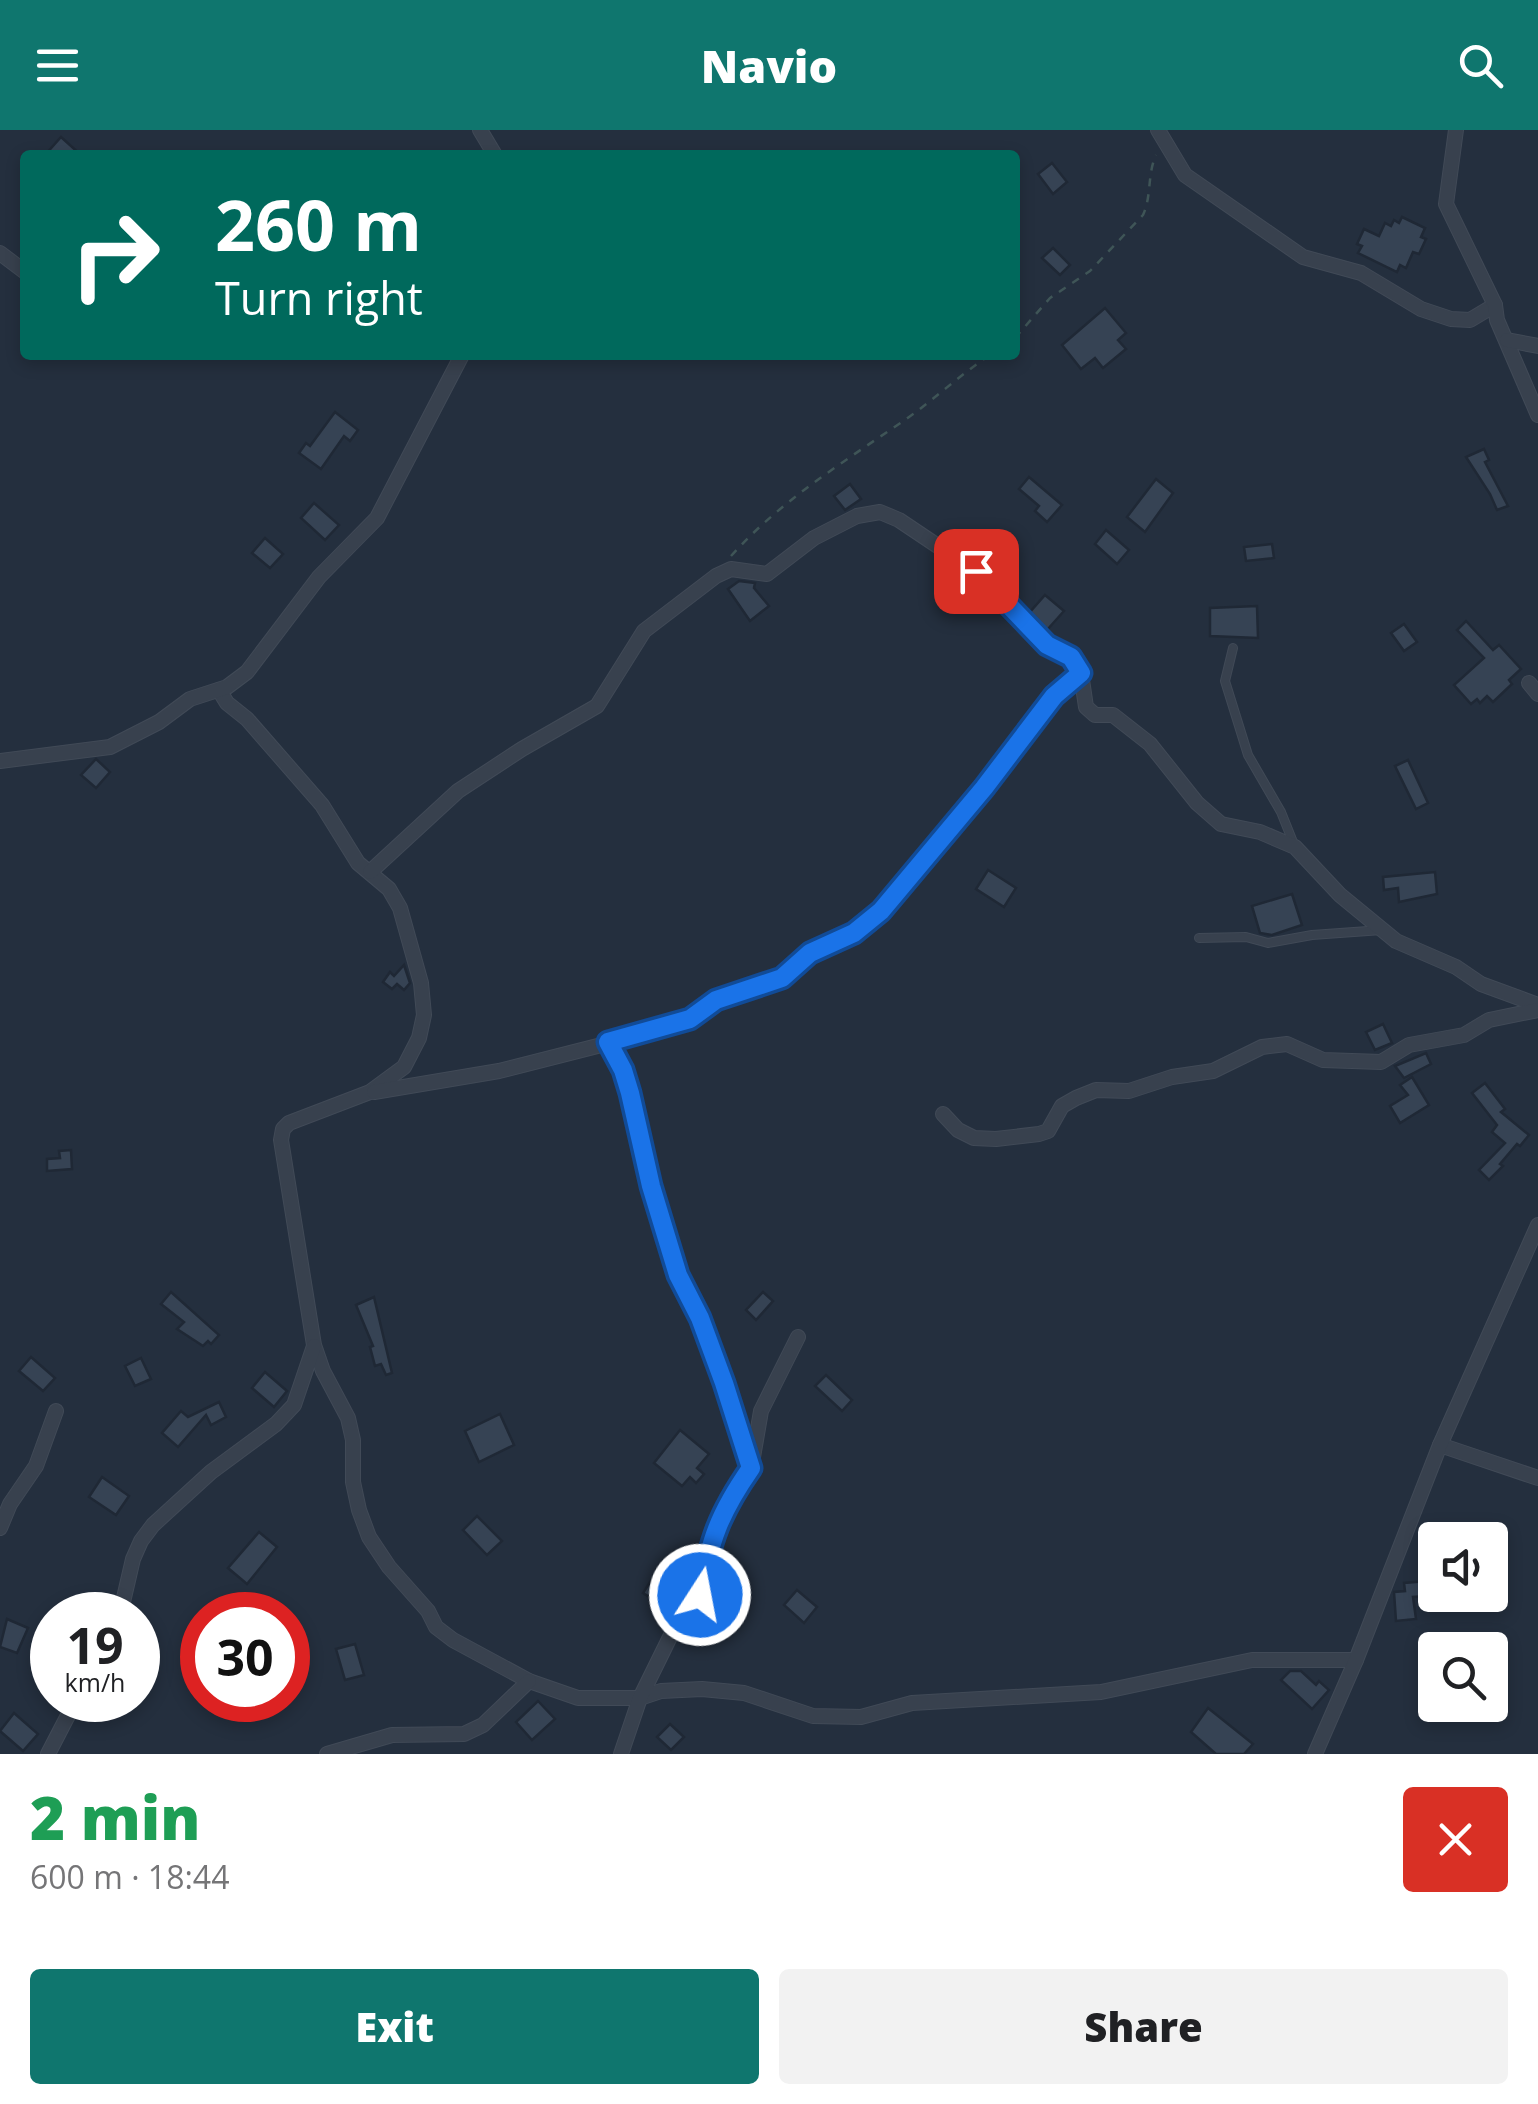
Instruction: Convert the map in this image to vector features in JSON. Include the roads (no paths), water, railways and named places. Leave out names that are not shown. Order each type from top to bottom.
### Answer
[{"type":"street","points":[[1456,130],[1446,204],[1495,306],[1497,320],[1538,414]]},
{"type":"street","points":[[1161,135],[1185,176],[1302,256],[1360,272],[1421,309],[1451,320],[1470,320],[1495,306]]},
{"type":"street","points":[[0,253],[20,268]]},
{"type":"street","points":[[1507,340],[1538,346]]},
{"type":"street","points":[[0,761],[110,747],[160,722],[190,699],[220,690],[247,672],[319,577],[377,518],[459,360]]},
{"type":"street","points":[[370,872],[470,783],[597,706],[644,630],[716,576],[731,569],[767,574],[814,538],[857,516],[880,512],[899,520],[976,571],[1047,645],[1071,657],[1081,673],[1086,707],[1095,716],[1113,715],[1150,744],[1197,802],[1221,824],[1260,832],[1295,847],[1340,895],[1396,940],[1456,967],[1480,984],[1538,1007]]},
{"type":"street","points":[[1081,673],[1054,696],[984,788],[881,911],[854,933],[810,953],[782,978],[716,1000],[690,1019],[500,1071],[370,1092],[290,1123],[281,1133],[314,1346],[348,1418],[354,1482],[369,1537],[436,1627],[529,1681],[578,1698],[640,1698],[661,1690],[702,1689],[744,1693],[813,1716],[861,1716],[912,1703],[1101,1692],[1252,1660],[1356,1660]]},
{"type":"street","points":[[220,690],[227,703],[247,719],[322,805],[348,850],[389,889],[400,908],[421,983],[424,1015],[419,1038],[404,1067],[370,1092]]},
{"type":"street","points":[[944,1114],[958,1130],[974,1138],[1039,1134],[1048,1131],[1062,1106],[1096,1090],[1120,1093],[1172,1077],[1214,1071],[1262,1047],[1287,1044],[1323,1060],[1380,1062],[1409,1045],[1464,1035],[1488,1020],[1538,1007]]},
{"type":"street","points":[[608,1042],[623,1070],[651,1186],[678,1275],[700,1318],[751,1468]]},
{"type":"street","points":[[1314,1754],[1356,1660],[1440,1446],[1538,1225]]},
{"type":"street","points":[[620,1754],[640,1698],[670,1637],[700,1595],[710,1541],[725,1505],[751,1468],[761,1411],[798,1337]]},
{"type":"street","points":[[125,1592],[133,1560],[154,1524],[210,1472],[276,1424],[294,1405],[314,1346]]},
{"type":"street","points":[[0,1528],[10,1504],[36,1466],[56,1411]]},
{"type":"street","points":[[1440,1446],[1538,1478]]},
{"type":"street","points":[[327,1754],[392,1735],[464,1734],[483,1725],[529,1681]]},
{"type":"street","points":[[48,1754],[65,1722]]},
{"type":"lane","points":[[1233,648],[1225,681],[1248,755],[1282,812],[1295,847]]},
{"type":"lane","points":[[1199,938],[1246,937],[1268,944],[1312,935],[1382,930]]}]
